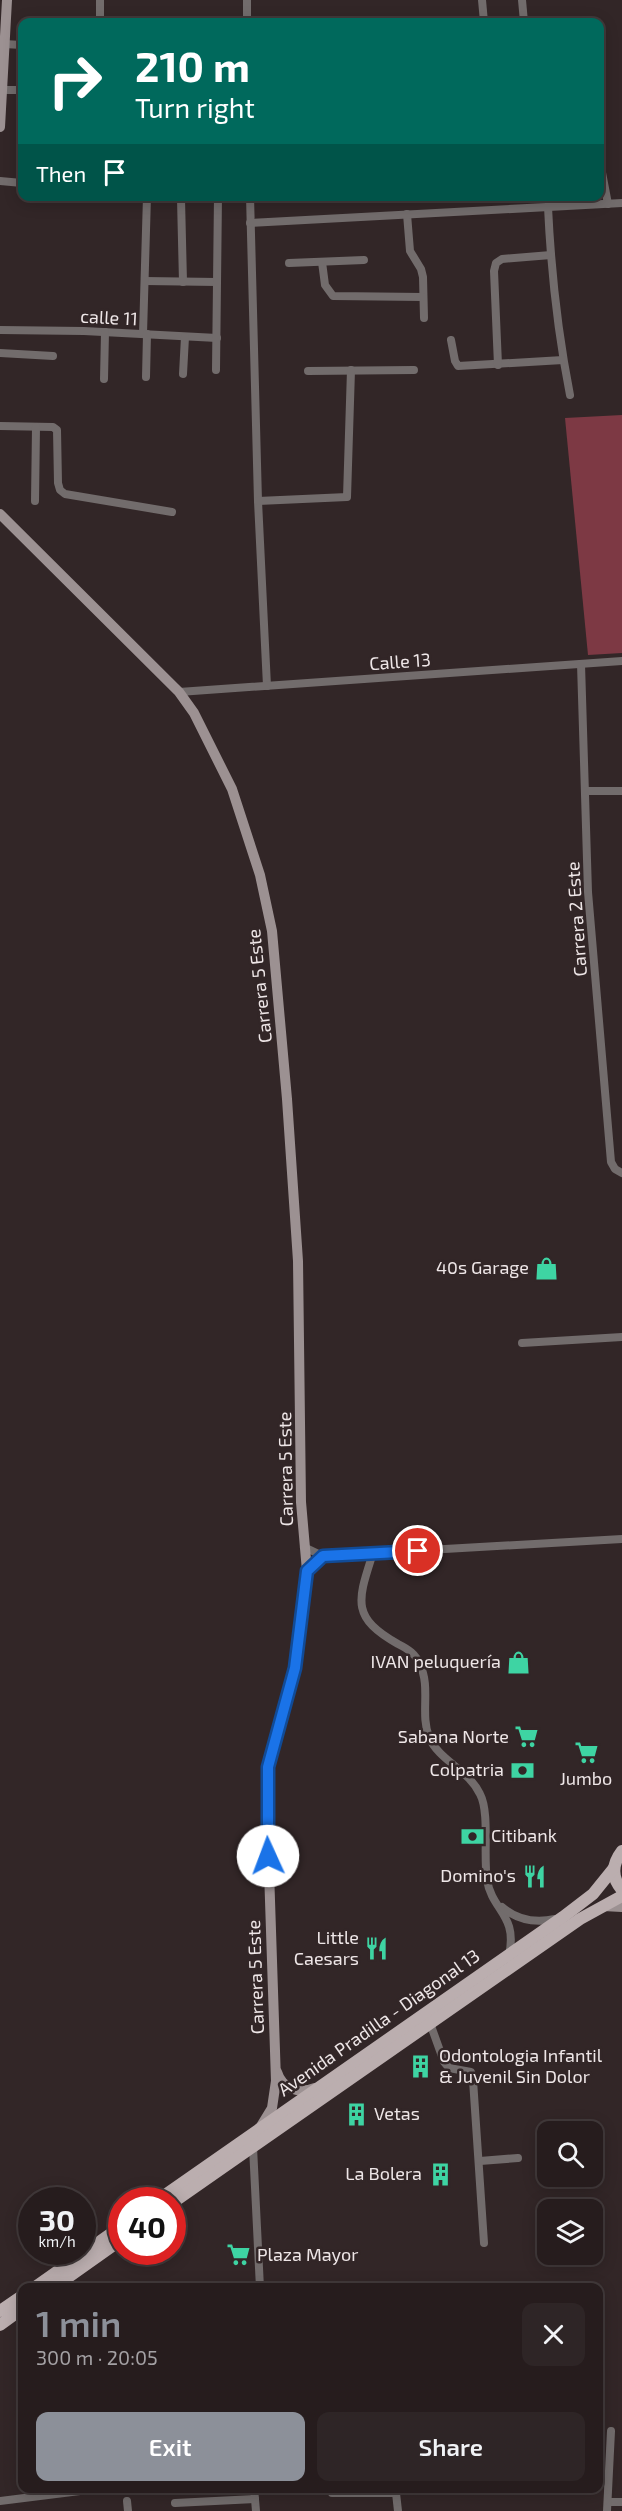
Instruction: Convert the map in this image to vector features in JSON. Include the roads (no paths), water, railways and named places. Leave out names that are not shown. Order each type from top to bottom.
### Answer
[{"type":"main road","name":"Avenida Pradilla - Diagonal 13","points":[[177,2187],[563,1917],[593,1894],[614,1868],[622,1851]]},
{"type":"main road","points":[[614,1868],[615,1880],[622,1890]]},
{"type":"main road","name":"Avenida Pradilla - Diagonal 13","points":[[186,2193],[580,1919],[622,1896]]},
{"type":"main road","points":[[41,2283],[108,2236]]},
{"type":"main road","points":[[59,2283],[108,2249]]},
{"type":"main road","points":[[0,2311],[18,2299]]},
{"type":"main road","points":[[0,2325],[18,2312]]},
{"type":"street","points":[[0,127],[7,0]]},
{"type":"street","points":[[100,0],[100,18]]},
{"type":"street","points":[[247,0],[247,18]]},
{"type":"street","points":[[482,0],[484,18]]},
{"type":"street","points":[[522,0],[524,18]]},
{"type":"street","points":[[4,44],[18,45]]},
{"type":"street","points":[[2,90],[18,90]]},
{"type":"street","points":[[0,181],[18,183]]},
{"type":"street","points":[[604,183],[608,204]]},
{"type":"street","points":[[146,377],[147,201]]},
{"type":"street","points":[[182,201],[183,282]]},
{"type":"street","points":[[216,370],[218,201]]},
{"type":"street","points":[[250,201],[258,501],[267,686]]},
{"type":"street","points":[[250,223],[622,203]]},
{"type":"street","points":[[548,207],[563,360],[570,395]]},
{"type":"street","points":[[407,214],[410,251],[421,268],[424,318]]},
{"type":"street","points":[[498,365],[494,271],[496,263],[502,259],[551,255]]},
{"type":"street","points":[[289,263],[364,260]]},
{"type":"street","points":[[322,262],[325,285],[333,296],[423,297]]},
{"type":"street","points":[[145,281],[217,282]]},
{"type":"street","name":"calle 11","points":[[0,330],[105,332],[217,338]]},
{"type":"street","points":[[104,380],[105,332]]},
{"type":"street","points":[[183,374],[185,337]]},
{"type":"street","points":[[451,340],[458,366],[563,360]]},
{"type":"street","points":[[0,352],[53,356]]},
{"type":"street","points":[[308,370],[414,370]]},
{"type":"street","points":[[258,501],[347,497],[351,370]]},
{"type":"street","points":[[0,426],[53,427],[57,430],[59,437],[58,483],[60,490],[65,494],[172,512]]},
{"type":"street","points":[[35,501],[36,427]]},
{"type":"street","name":"Carrera 5 Este","points":[[0,514],[179,692],[194,713],[232,789],[260,875],[272,931],[298,1261],[301,1502],[307,1571],[292,1679],[266,1780],[275,2095],[272,2108],[257,2131]]},
{"type":"street","name":"Calle 13","points":[[179,692],[622,661]]},
{"type":"street","name":"Carrera 2 Este","points":[[581,664],[588,892],[612,1162],[619,1171]]},
{"type":"street","points":[[585,791],[622,791]]},
{"type":"street","points":[[522,1343],[622,1337]]},
{"type":"street","points":[[304,1547],[323,1556],[622,1539]]},
{"type":"street","points":[[373,1553],[361,1591],[363,1612],[376,1631],[410,1650],[415,1656],[423,1671],[426,1722],[430,1739],[441,1754],[475,1785],[480,1793],[484,1810],[487,1881],[510,1926],[508,1955]]},
{"type":"street","points":[[307,1571],[323,1556]]},
{"type":"street","points":[[498,1904],[519,1917],[532,1920],[563,1917]]},
{"type":"street","points":[[602,1906],[622,1907]]},
{"type":"street","points":[[430,2023],[444,2062],[449,2068],[471,2072],[480,2161],[484,2242]]},
{"type":"street","points":[[275,2068],[278,2078],[286,2086],[296,2091],[307,2091],[318,2087]]},
{"type":"street","points":[[253,2147],[260,2283]]},
{"type":"street","points":[[480,2161],[518,2158]]},
{"type":"street","points":[[611,2431],[608,2507],[622,2502]]},
{"type":"street","points":[[603,2458],[609,2457]]},
{"type":"street","points":[[0,2501],[71,2493]]},
{"type":"street","points":[[254,2493],[256,2511]]},
{"type":"street","points":[[332,2493],[396,2493],[398,2511]]},
{"type":"street","points":[[175,2504],[255,2499]]},
{"type":"street","points":[[127,2501],[128,2511]]},
{"type":"place","name":"40s Garage","points":[[547,1268]]},
{"type":"place","name":"IVAN peluquería","points":[[519,1662]]},
{"type":"place","name":"Sabana Norte","points":[[527,1737]]},
{"type":"place","name":"Jumbo","points":[[586,1753]]},
{"type":"place","name":"Colpatria","points":[[522,1770]]},
{"type":"place","name":"Citibank","points":[[473,1836]]},
{"type":"place","name":"Domino's","points":[[534,1876]]},
{"type":"place","name":"Little Caesars","points":[[377,1948]]},
{"type":"place","name":"Odontologia Infantil & Juvenil Sin Dolor","points":[[421,2066]]},
{"type":"place","name":"Vetas","points":[[356,2114]]},
{"type":"place","name":"La Bolera","points":[[440,2174]]},
{"type":"place","name":"Plaza Mayor","points":[[239,2255]]}]
